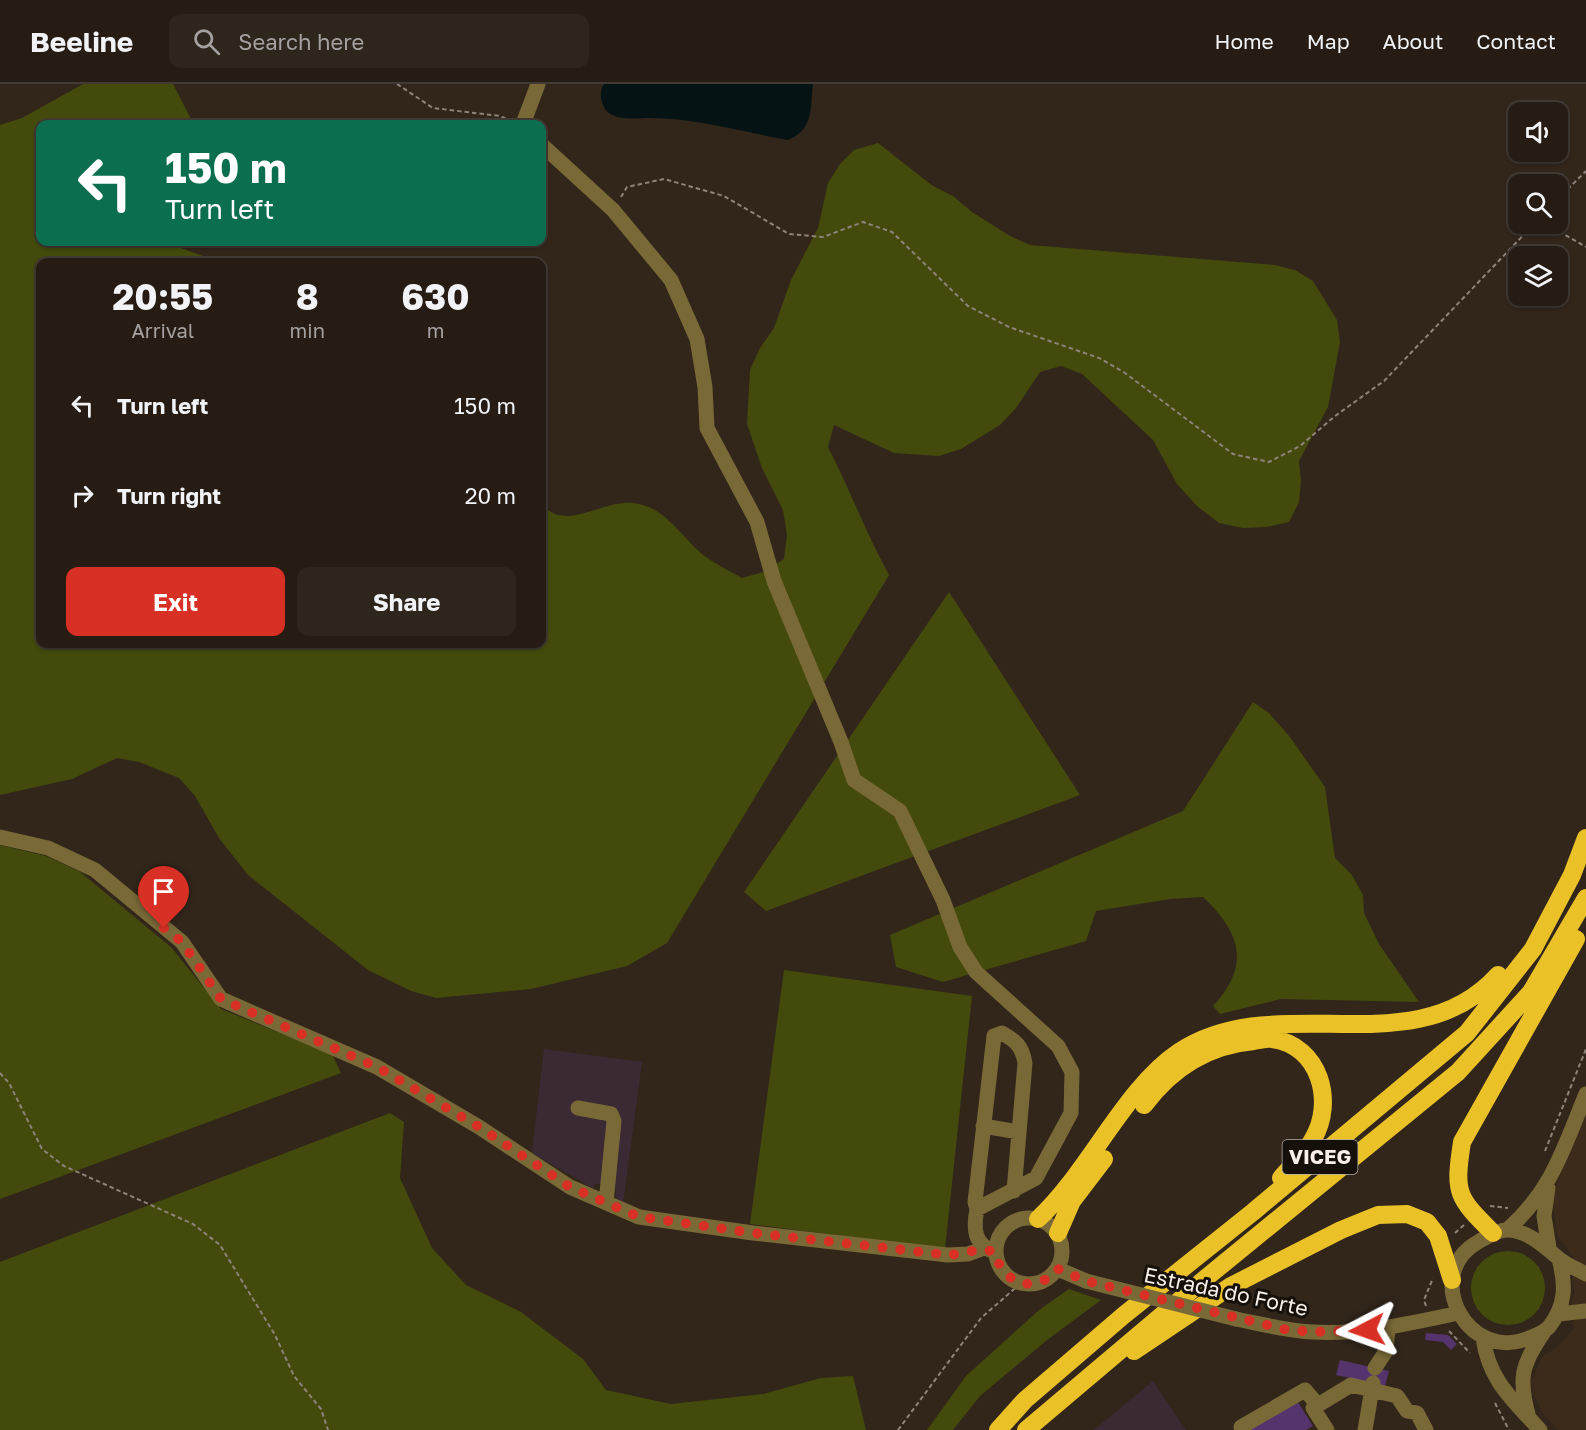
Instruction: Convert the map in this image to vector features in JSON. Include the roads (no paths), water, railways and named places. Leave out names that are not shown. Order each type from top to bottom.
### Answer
[{"type":"highway","name":"VICEG","points":[[998,1430],[1025,1400],[1106,1331],[1253,1212],[1467,1033],[1533,949],[1572,875],[1586,838]]},
{"type":"highway","points":[[1038,1219],[1060,1195],[1150,1077],[1180,1051],[1230,1030],[1275,1023],[1411,1023],[1452,1011],[1483,993],[1523,948],[1572,875]]},
{"type":"highway","name":"VICEG","points":[[1031,1424],[1458,1072],[1531,992],[1586,898]]},
{"type":"highway","points":[[1500,1231],[1474,1214],[1461,1199],[1456,1179],[1462,1142],[1576,938],[1586,913]]},
{"type":"highway","points":[[1058,1233],[1072,1201],[1157,1088],[1188,1061],[1232,1043],[1272,1039],[1298,1049],[1321,1076],[1324,1111],[1313,1139],[1253,1212]]},
{"type":"highway","points":[[1031,1424],[1231,1286],[1341,1230],[1378,1215],[1407,1214],[1427,1222],[1438,1236],[1452,1280]]},
{"type":"street","points":[[524,120],[538,84]]},
{"type":"street","points":[[546,149],[614,210],[671,280],[697,339],[705,387],[707,428],[757,522],[774,581],[854,780],[900,810],[943,900],[960,947],[970,964],[1058,1046],[1072,1072],[1071,1113],[1036,1178],[977,1209]]},
{"type":"street","points":[[0,837],[48,848],[95,870],[182,942],[221,999],[377,1067],[479,1127],[570,1187],[639,1217],[753,1233],[948,1255],[990,1250],[1008,1224],[1028,1217],[1038,1219],[1058,1233],[1063,1251],[1058,1269],[1042,1283],[1020,1284],[1003,1272],[990,1250],[977,1239],[974,1225],[994,1036],[1002,1033],[1017,1042],[1023,1050],[1025,1063],[1014,1191]]},
{"type":"street","points":[[1529,1418],[1522,1391],[1522,1375],[1530,1353],[1559,1314],[1564,1297],[1564,1279],[1554,1254],[1544,1216],[1550,1182],[1586,1094]]},
{"type":"street","points":[[578,1108],[601,1110],[611,1114],[614,1121],[606,1203]]},
{"type":"street","points":[[983,1126],[1019,1132]]},
{"type":"street","points":[[1544,1332],[1503,1343],[1483,1338],[1469,1328],[1459,1313],[1452,1280],[1458,1261],[1471,1246],[1500,1231],[1530,1210],[1550,1182]]},
{"type":"street","points":[[1500,1231],[1528,1236],[1586,1274]]},
{"type":"street","name":"Estrada do Forte","points":[[1058,1269],[1086,1281],[1236,1319],[1314,1332],[1388,1328],[1459,1313]]},
{"type":"street","points":[[1559,1314],[1586,1311]]},
{"type":"street","points":[[1365,1430],[1373,1381],[1386,1351],[1388,1328]]},
{"type":"street","points":[[1483,1338],[1485,1353],[1496,1379],[1510,1400],[1540,1430]]},
{"type":"street","points":[[1327,1430],[1313,1408],[1351,1385],[1373,1381],[1397,1396],[1407,1411],[1417,1413],[1426,1430]]},
{"type":"street","points":[[1241,1427],[1305,1390],[1318,1405]]}]
